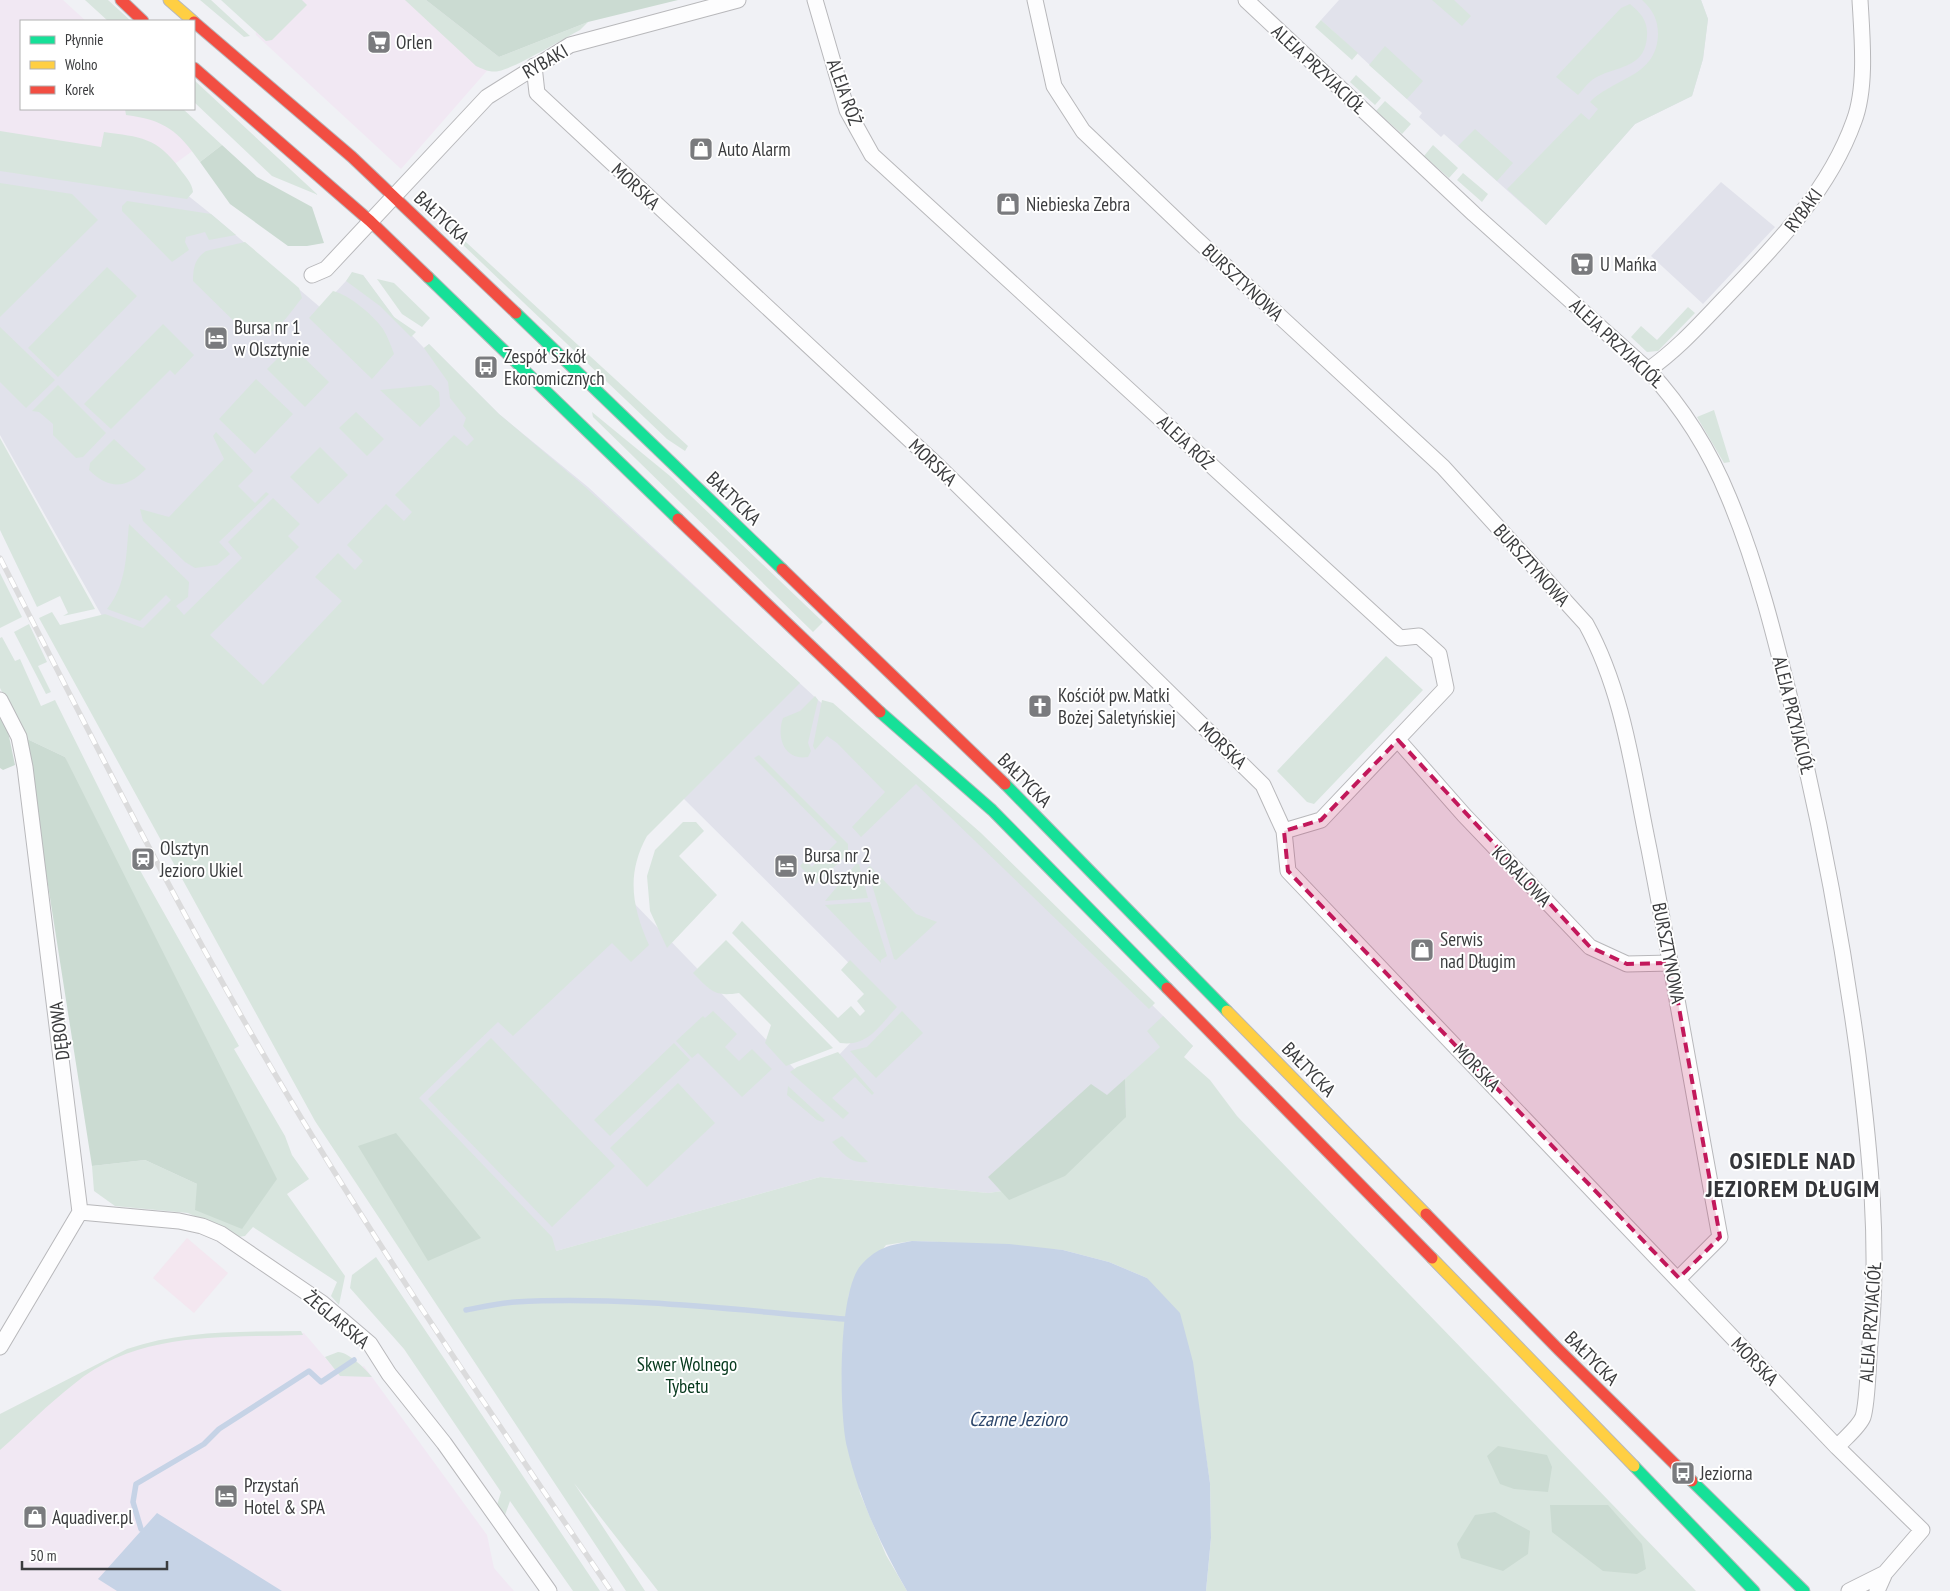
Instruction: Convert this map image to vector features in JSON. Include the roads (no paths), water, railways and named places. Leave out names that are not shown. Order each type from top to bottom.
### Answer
[{"type":"main road","points":[[121,0],[142,20]]},
{"type":"main road","name":"BAŁTYCKA","points":[[169,0],[191,20]]},
{"type":"main road","name":"BAŁTYCKA","points":[[195,24],[352,157],[394,196],[1009,788],[1559,1350],[1804,1591]]},
{"type":"main road","points":[[195,69],[370,221],[831,666],[909,739],[999,817],[1580,1408],[1754,1591]]},
{"type":"street","name":"RYBAKI","points":[[312,275],[326,269],[478,103],[534,66],[570,45],[738,0]]},
{"type":"street","name":"ALEJA RÓŻ","points":[[815,0],[847,110],[872,155],[1400,638],[1419,636],[1439,654],[1446,688],[1321,820],[1284,831]]},
{"type":"street","name":"BURSZTYNOWA","points":[[1035,0],[1054,86],[1083,131],[1443,467],[1586,624],[1597,644],[1621,713],[1671,963],[1720,1237],[1679,1278]]},
{"type":"street","name":"ALEJA PRZYJACIÓŁ","points":[[1246,0],[1474,214],[1648,370],[1669,393],[1707,449],[1744,535],[1779,654],[1819,818],[1850,998],[1867,1126],[1875,1292],[1863,1418],[1837,1447]]},
{"type":"street","name":"RYBAKI","points":[[1648,370],[1672,354],[1774,248],[1815,197],[1838,159],[1855,120],[1860,92],[1862,66],[1860,0]]},
{"type":"street","name":"MORSKA","points":[[534,66],[537,93],[938,466],[1263,785],[1284,831],[1288,871],[1679,1278],[1743,1350],[1837,1447]]},
{"type":"street","name":"DĘBOWA","points":[[0,700],[19,737],[26,771],[80,1212]]},
{"type":"street","name":"KORALOWA","points":[[1398,740],[1464,815],[1590,947],[1627,964],[1671,963]]},
{"type":"street","points":[[0,1347],[80,1212]]},
{"type":"street","name":"ŻEGLARSKA","points":[[80,1212],[180,1220],[202,1226],[221,1234],[322,1303],[370,1344],[389,1374],[444,1443],[549,1591]]},
{"type":"street","points":[[1837,1447],[1922,1530],[1885,1573],[1877,1591]]},
{"type":"street","points":[[1850,1591],[1885,1573]]},
{"type":"water","name":"Czarne Jezioro","points":[[912,1241],[1009,1244],[1063,1250],[1109,1262],[1147,1278],[1180,1313],[1193,1362],[1210,1483],[1211,1538],[1206,1591],[907,1591],[888,1557],[864,1503],[852,1466],[844,1431],[842,1353],[848,1299],[854,1278],[862,1264],[879,1250]]},
{"type":"water","points":[[157,1513],[282,1591],[117,1591],[98,1579]]},
{"type":"waterway","points":[[466,1310],[515,1302],[597,1301],[639,1302],[845,1319]]},
{"type":"waterway","points":[[141,1529],[133,1502],[136,1484],[204,1444],[219,1429],[309,1371],[321,1382],[354,1360]]},
{"type":"railway","points":[[0,558],[177,900],[291,1101],[407,1287],[611,1591]]},
{"type":"place","name":"Orlen","points":[[379,42]]},
{"type":"place","name":"Auto Alarm","points":[[701,149]]},
{"type":"place","name":"Niebieska Zebra","points":[[1008,204]]},
{"type":"place","name":"U Mańka","points":[[1582,264]]},
{"type":"place","name":"Bursa nr 1 w Olsztynie","points":[[216,338]]},
{"type":"place","name":"Zespół Szkół Ekonomicznych","points":[[486,367]]},
{"type":"place","name":"Kościół pw. Matki Bożej Saletyńskiej","points":[[1040,706]]},
{"type":"place","name":"Olsztyn Jezioro Ukiel","points":[[143,859]]},
{"type":"place","name":"Bursa nr 2 w Olsztynie","points":[[786,866]]},
{"type":"place","name":"Serwis nad Długim","points":[[1422,950]]},
{"type":"place","name":"Jeziorna","points":[[1683,1473]]},
{"type":"place","name":"Przystań Hotel & SPA","points":[[226,1496]]},
{"type":"place","name":"Aquadiver.pl","points":[[35,1517]]},
{"type":"district","name":"OSIEDLE NAD JEZIOREM DŁUGIM","points":[[1793,1175]]},
{"type":"park label","name":"Skwer Wolnego Tybetu","points":[[687,1375]]}]
